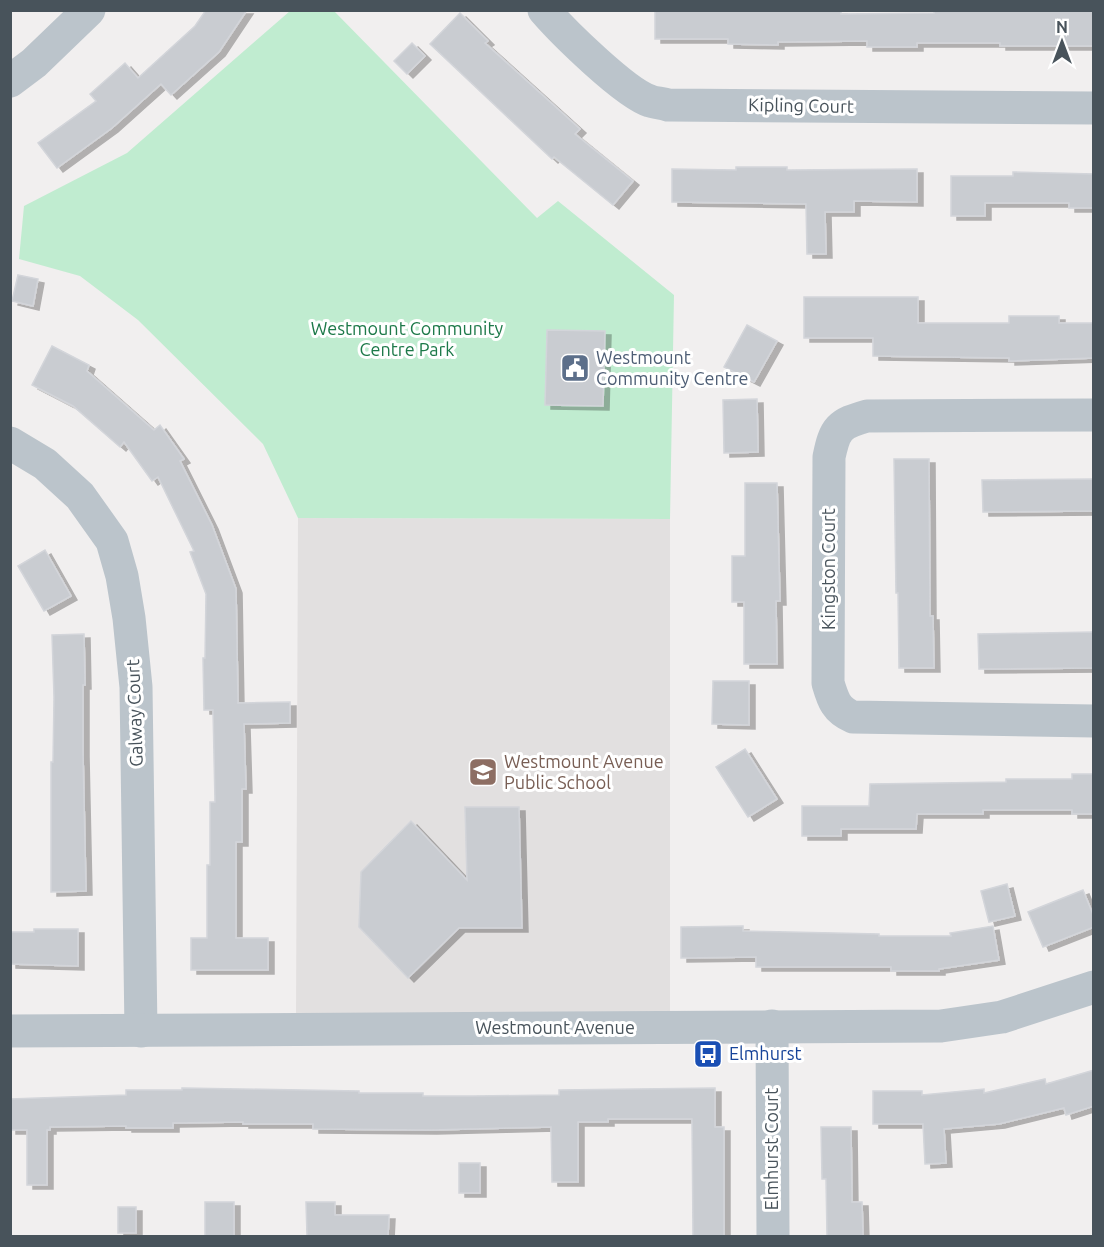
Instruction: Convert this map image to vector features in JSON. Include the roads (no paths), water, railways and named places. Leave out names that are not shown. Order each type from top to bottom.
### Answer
[{"type":"street","points":[[10,81],[34,63],[89,10]]},
{"type":"street","name":"Kipling Court","points":[[544,10],[564,31],[637,94],[650,101],[668,105],[1094,108]]},
{"type":"street","name":"Kingston Court","points":[[1094,415],[867,416],[846,422],[833,439],[829,458],[828,683],[833,702],[842,712],[854,717],[1094,721]]},
{"type":"street","name":"Galway Court","points":[[10,443],[45,464],[80,496],[112,541],[122,576],[136,687],[141,1031]]},
{"type":"street","name":"Westmount Avenue","points":[[10,1031],[941,1026],[1002,1017],[1094,987]]},
{"type":"street","name":"Elmhurst Court","points":[[772,1026],[773,1236]]},
{"type":"place","name":"Westmount Community Centre","points":[[575,368]]},
{"type":"place","name":"Westmount Avenue Public School","points":[[483,772]]},
{"type":"place","name":"Elmhurst","points":[[708,1054]]},
{"type":"park label","name":"Westmount Community Centre Park","points":[[407,339]]}]
